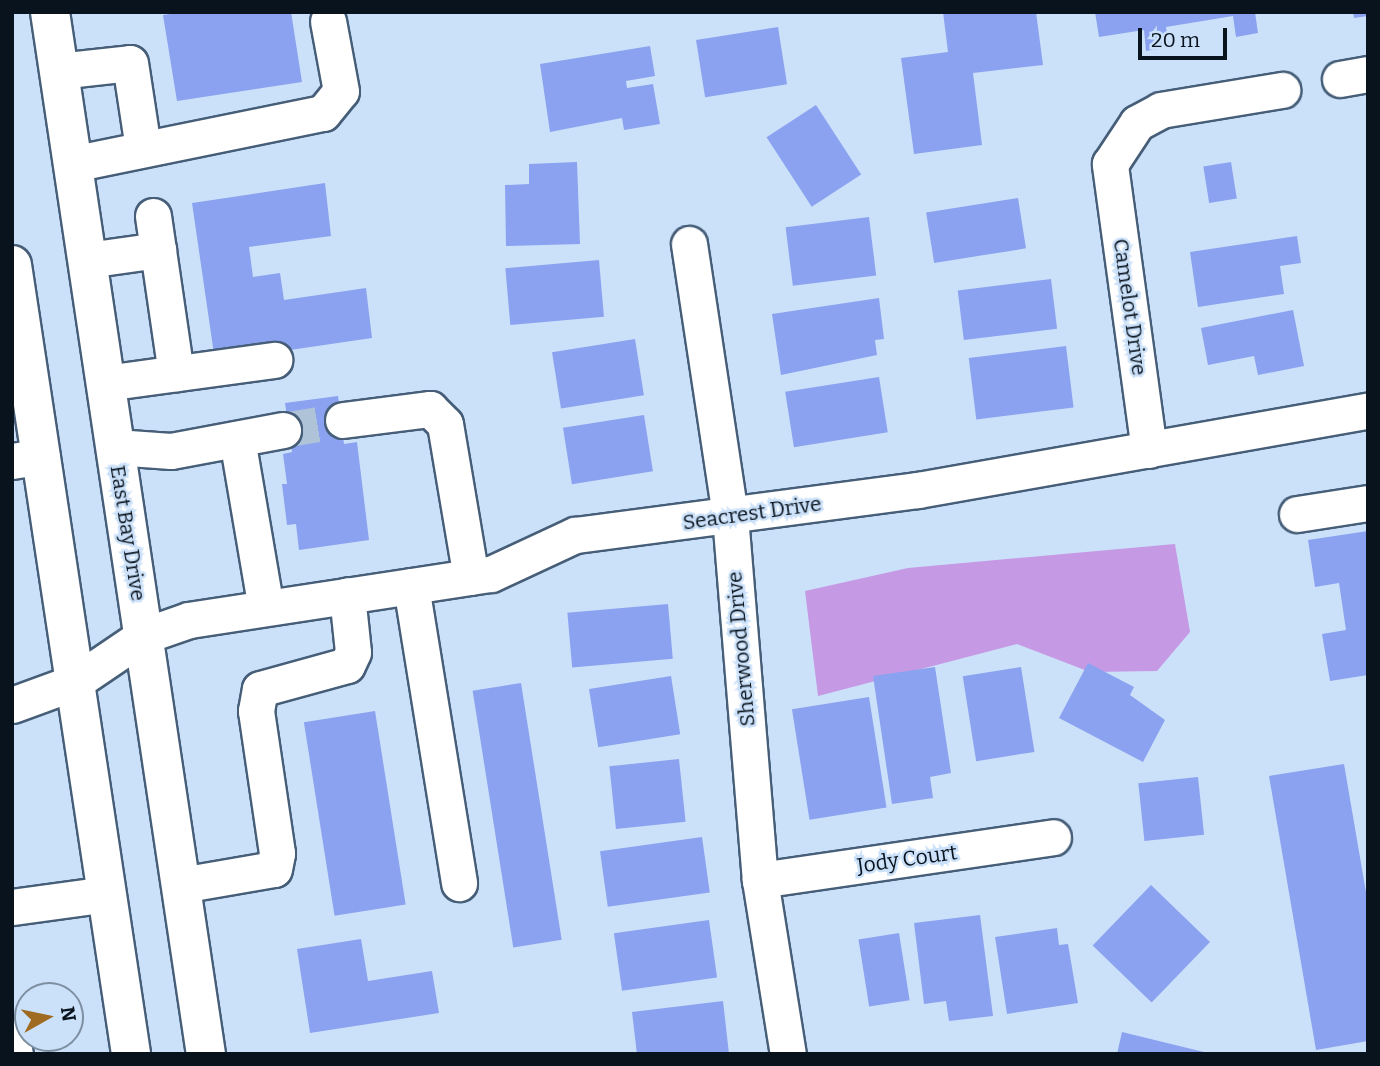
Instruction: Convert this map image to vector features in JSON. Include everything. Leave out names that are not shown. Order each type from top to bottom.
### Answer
[{"type":"main road","name":"East Bay Drive","points":[[50,12],[206,1054]]},
{"type":"main road","points":[[12,265],[27,459],[75,682],[131,1054]]},
{"type":"street","points":[[72,164],[323,113],[341,92],[328,22]]},
{"type":"street","points":[[58,71],[130,63],[143,148]]},
{"type":"street","name":"Camelot Drive","points":[[1149,450],[1110,164],[1137,123],[1161,110],[1282,90]]},
{"type":"street","points":[[153,216],[176,373]]},
{"type":"street","name":"Sherwood Drive","points":[[689,244],[730,516],[760,880],[788,1054]]},
{"type":"street","points":[[86,260],[158,250]]},
{"type":"street","points":[[105,383],[274,360]]},
{"type":"street","points":[[343,420],[429,409],[445,424],[471,577]]},
{"type":"street","name":"Seacrest Drive","points":[[12,705],[75,682],[143,636],[189,620],[471,577],[575,535],[730,516],[1149,450],[1368,411]]},
{"type":"street","points":[[115,447],[172,451],[283,430]]},
{"type":"street","points":[[237,439],[266,608]]},
{"type":"street","points":[[1297,513],[1368,503]]},
{"type":"street","points":[[411,586],[459,883]]},
{"type":"street","points":[[181,885],[274,869],[277,853],[256,711],[260,689],[347,665],[353,652],[347,595]]},
{"type":"street","name":"Jody Court","points":[[760,880],[1053,837]]},
{"type":"street","points":[[12,907],[107,894]]},
{"type":"street","points":[[12,1036],[15,1054]]},
{"type":"shaded area","points":[[1175,544],[1190,632],[1157,671],[1090,672],[1017,644],[818,696],[805,591],[908,568]]},
{"type":"building","points":[[184,12],[291,12],[302,82],[177,101],[163,15]]},
{"type":"building","points":[[943,12],[1036,12],[1043,65],[973,73],[982,145],[914,154],[901,58],[948,52]]},
{"type":"building","points":[[1095,12],[1255,12],[1258,33],[1236,37],[1233,16],[1166,27],[1169,47],[1146,51],[1144,30],[1099,37]]},
{"type":"building","points":[[1353,12],[1368,12],[1368,16],[1354,18]]},
{"type":"building","points":[[778,27],[787,84],[705,97],[696,40]]},
{"type":"building","points":[[650,46],[655,76],[626,81],[627,88],[653,84],[660,124],[624,130],[622,118],[550,132],[540,64]]},
{"type":"building","points":[[816,105],[861,175],[812,207],[767,137]]},
{"type":"building","points":[[577,162],[580,244],[506,246],[505,185],[529,184],[529,164]]},
{"type":"building","points":[[1231,162],[1237,199],[1209,203],[1203,166]]},
{"type":"building","points":[[325,183],[331,236],[249,247],[253,277],[280,273],[284,300],[366,288],[372,338],[215,361],[192,203]]},
{"type":"building","points":[[1018,198],[1026,248],[934,263],[926,213]]},
{"type":"building","points":[[869,217],[876,276],[793,286],[786,227]]},
{"type":"building","points":[[1297,236],[1301,263],[1280,266],[1284,294],[1198,307],[1190,252]]},
{"type":"building","points":[[599,260],[604,317],[510,325],[505,268]]},
{"type":"building","points":[[1051,279],[1057,329],[964,340],[958,290]]},
{"type":"building","points":[[879,298],[884,339],[875,340],[877,355],[781,375],[772,314]]},
{"type":"building","points":[[1293,310],[1304,366],[1258,375],[1254,356],[1208,365],[1201,328]]},
{"type":"building","points":[[635,339],[644,395],[561,408],[552,352]]},
{"type":"building","points":[[1066,346],[1074,408],[976,419],[969,358]]},
{"type":"building","points":[[879,377],[888,432],[794,447],[785,392]]},
{"type":"building","points":[[338,396],[344,444],[357,442],[369,540],[299,550],[296,524],[287,525],[282,484],[287,484],[283,454],[292,452],[285,403]]},
{"type":"building","points":[[644,415],[653,471],[572,484],[563,428]]},
{"type":"building","points":[[1368,531],[1368,675],[1330,681],[1322,634],[1346,630],[1339,583],[1315,587],[1308,540]]},
{"type":"building","points":[[668,604],[673,659],[572,668],[567,613]]},
{"type":"building","points":[[1088,663],[1134,687],[1130,695],[1165,720],[1143,762],[1059,718]]},
{"type":"building","points":[[935,667],[951,773],[930,777],[933,798],[892,804],[873,676]]},
{"type":"building","points":[[1021,667],[1034,752],[976,761],[963,676]]},
{"type":"building","points":[[671,676],[680,734],[598,747],[589,689]]},
{"type":"building","points":[[521,683],[562,940],[513,947],[473,691]]},
{"type":"building","points":[[869,697],[887,808],[809,820],[792,709]]},
{"type":"building","points":[[375,711],[406,905],[335,916],[304,722]]},
{"type":"building","points":[[679,759],[686,822],[616,829],[609,766]]},
{"type":"building","points":[[1344,764],[1368,904],[1368,1041],[1316,1050],[1269,776]]},
{"type":"building","points":[[1198,777],[1204,835],[1144,841],[1138,783]]},
{"type":"building","points":[[702,837],[710,892],[608,907],[600,851]]},
{"type":"building","points":[[1151,885],[1210,942],[1152,1002],[1093,945]]},
{"type":"building","points":[[980,915],[993,1016],[949,1021],[946,1001],[924,1004],[914,923]]},
{"type":"building","points":[[709,920],[717,977],[622,991],[614,933]]},
{"type":"building","points":[[1057,928],[1059,945],[1068,944],[1078,1003],[1007,1014],[995,937]]},
{"type":"building","points":[[899,933],[910,1000],[869,1007],[859,939]]},
{"type":"building","points":[[361,939],[368,981],[432,971],[439,1013],[310,1033],[297,949]]},
{"type":"building","points":[[723,1001],[729,1054],[637,1054],[632,1012]]},
{"type":"building","points":[[1122,1032],[1208,1053],[1208,1054],[1117,1054]]},
{"type":"tunnel","points":[[283,430],[343,420]]}]
